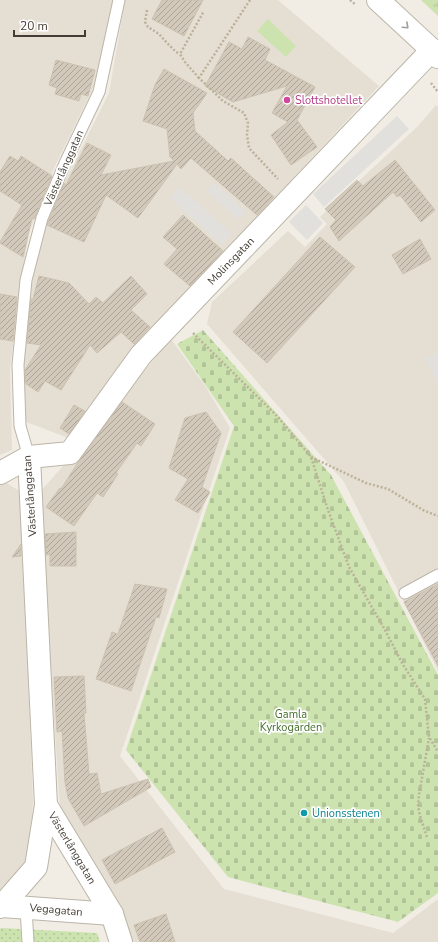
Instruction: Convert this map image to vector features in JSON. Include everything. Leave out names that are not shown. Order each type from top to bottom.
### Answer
[{"type":"street","points":[[378,0],[435,54]]},
{"type":"street","name":"Molinsgatan","points":[[29,458],[70,453],[141,355],[294,195],[435,54]]},
{"type":"street","points":[[0,473],[29,458]]},
{"type":"street","name":"Västerlånggatan","points":[[29,458],[46,806],[112,914],[121,942]]},
{"type":"street","points":[[1,906],[36,867],[46,806]]},
{"type":"street","name":"Vegagatan","points":[[1,906],[112,914]]},
{"type":"lane","name":"Västerlånggatan","points":[[29,458],[20,426],[18,365],[26,280],[42,218],[66,161],[99,92],[119,0]]},
{"type":"lane","points":[[404,593],[438,575]]},
{"type":"lane","points":[[26,908],[28,942]]},
{"type":"path","points":[[199,78],[250,0]]},
{"type":"path","points":[[147,10],[145,22],[148,27],[159,34],[176,52],[180,54],[199,78],[223,100],[244,113],[248,123],[247,135],[249,148],[294,195]]},
{"type":"path","points":[[180,54],[204,11]]},
{"type":"path","points":[[177,318],[278,418],[311,457],[328,510],[349,567],[402,663],[425,699],[430,737],[418,806],[427,837]]},
{"type":"path","points":[[311,457],[366,483],[388,489],[424,510],[438,516]]},
{"type":"path","points":[[430,737],[438,752]]},
{"type":"shaded area","points":[[0,0],[116,0],[98,78],[55,166],[29,233],[20,288],[10,370],[12,450],[0,455]]},
{"type":"shaded area","points":[[125,0],[278,0],[379,86],[173,307],[68,438],[24,421],[22,366],[30,279],[46,219],[109,93]]},
{"type":"shaded area","points":[[436,105],[438,107],[438,671],[344,482],[207,324],[212,302],[288,231],[305,247],[327,224],[320,217],[418,126]]},
{"type":"shaded area","points":[[397,116],[409,129],[324,207],[313,194]]},
{"type":"shaded area","points":[[214,183],[245,211],[238,219],[207,191]]},
{"type":"shaded area","points":[[180,187],[232,234],[222,245],[170,198]]},
{"type":"shaded area","points":[[306,205],[323,223],[307,240],[289,222]]},
{"type":"shaded area","points":[[171,339],[206,387],[230,428],[120,756],[224,889],[393,933],[438,899],[438,942],[132,942],[121,907],[60,809],[39,493]]},
{"type":"shaded area","points":[[438,352],[438,384],[425,359]]},
{"type":"shaded area","points":[[0,479],[21,492],[33,802],[29,867],[0,890]]},
{"type":"green space","points":[[421,0],[438,0],[438,16]]},
{"type":"green space","points":[[268,19],[296,46],[286,57],[257,31]]},
{"type":"green space","name":"Gamla Kyrkogården","points":[[203,330],[331,475],[438,675],[438,893],[398,922],[228,877],[126,750],[234,426],[177,344]]},
{"type":"green space","points":[[1,928],[97,933],[100,942],[0,942]]},
{"type":"building","points":[[162,0],[203,0],[184,36],[152,19]]},
{"type":"building","name":"Slottshotellet","points":[[248,37],[270,49],[265,60],[315,87],[297,120],[317,147],[291,165],[271,135],[288,122],[272,113],[287,86],[233,102],[205,86],[229,42],[242,49]]},
{"type":"building","points":[[56,60],[95,70],[88,96],[81,94],[79,101],[55,94],[57,88],[49,85]]},
{"type":"building","points":[[164,69],[207,93],[193,113],[195,131],[228,161],[231,158],[274,197],[257,215],[191,158],[181,169],[177,164],[138,218],[106,195],[84,242],[47,225],[64,183],[66,185],[87,143],[111,155],[101,175],[174,161],[170,157],[167,129],[143,121],[155,85]]},
{"type":"building","points":[[10,156],[18,161],[21,156],[52,176],[34,219],[32,218],[23,257],[0,243],[22,205],[0,191],[0,172]]},
{"type":"building","points":[[395,160],[435,210],[421,222],[400,195],[397,197],[393,192],[339,241],[330,227],[336,220],[325,209],[357,180],[363,186]]},
{"type":"building","points":[[183,215],[223,251],[190,286],[164,264],[177,249],[163,237]]},
{"type":"building","points":[[320,237],[355,267],[267,363],[233,332]]},
{"type":"building","points":[[420,239],[431,259],[403,274],[392,255]]},
{"type":"building","points":[[39,276],[69,283],[89,304],[96,297],[103,303],[131,276],[147,294],[131,310],[150,327],[134,344],[121,332],[97,353],[90,345],[61,390],[45,381],[38,392],[26,384],[25,370],[41,345],[27,343],[31,299],[33,299]]},
{"type":"building","points":[[0,294],[17,297],[13,341],[0,339]]},
{"type":"building","points":[[122,402],[155,424],[141,446],[137,443],[116,473],[118,474],[103,497],[97,493],[74,526],[46,507],[60,488],[61,489],[79,461]]},
{"type":"building","points":[[74,405],[85,411],[69,434],[60,428]]},
{"type":"building","points":[[206,412],[221,433],[202,487],[210,492],[198,513],[175,500],[188,479],[169,468],[185,418]]},
{"type":"building","points":[[76,532],[76,566],[50,566],[50,554],[46,555],[45,534]]},
{"type":"building","points":[[21,544],[21,556],[12,557]]},
{"type":"building","points":[[135,584],[167,589],[159,618],[156,617],[131,691],[96,679],[112,632],[118,634]]},
{"type":"building","points":[[438,584],[438,666],[404,602]]},
{"type":"building","points":[[84,676],[86,713],[84,713],[89,774],[97,773],[101,794],[148,779],[151,787],[84,826],[68,798],[65,782],[62,731],[57,732],[54,677]]},
{"type":"building","points":[[162,828],[175,852],[115,884],[102,860]]},
{"type":"building","points":[[166,914],[175,942],[140,942],[134,925]]},
{"type":"place","name":"Slottshotellet","points":[[287,100]]},
{"type":"place","name":"Unionsstenen","points":[[304,813]]}]
